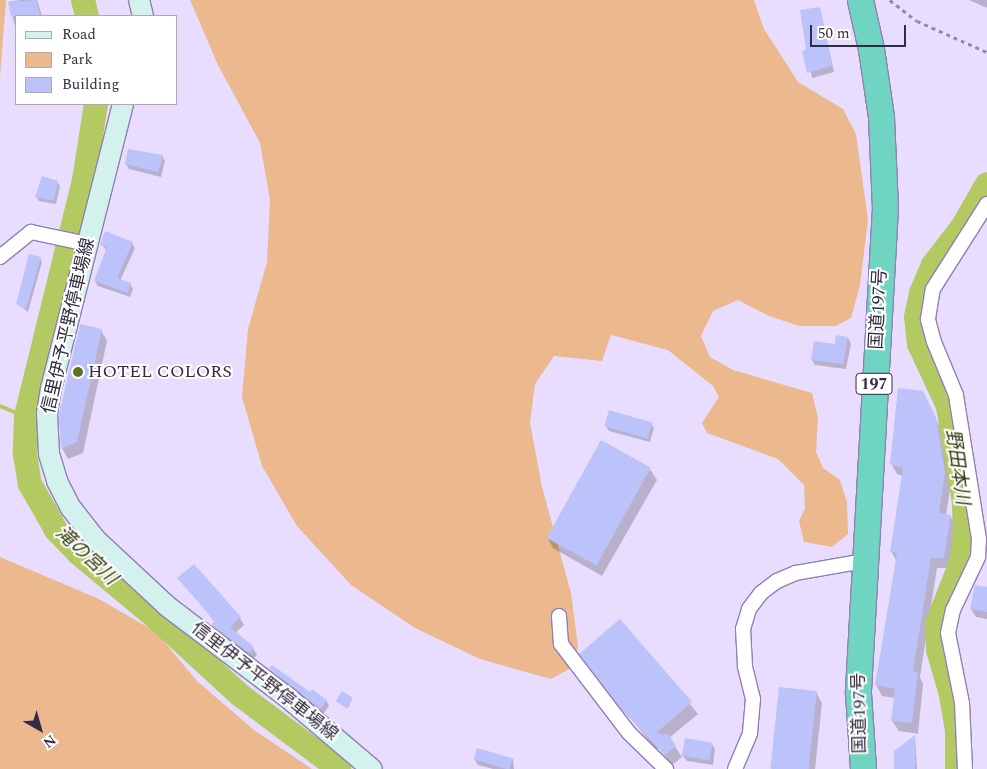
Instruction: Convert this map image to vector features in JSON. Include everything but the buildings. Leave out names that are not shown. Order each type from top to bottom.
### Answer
[{"type":"highway","name":"国道197号","points":[[860,0],[871,48],[881,117],[885,207],[858,693],[862,769]]},
{"type":"main road","points":[[139,0],[143,15]]},
{"type":"main road","name":"信里伊予平野停車場線","points":[[122,105],[84,243],[47,413],[49,454],[57,481],[71,508],[96,539],[168,606],[288,697],[372,769]]},
{"type":"street","points":[[965,769],[962,703],[948,633],[953,610],[978,557],[983,538],[956,395],[934,342],[928,319],[933,289],[987,204]]},
{"type":"street","points":[[0,256],[31,232],[84,243]]},
{"type":"street","points":[[735,769],[750,733],[753,699],[745,666],[743,630],[749,609],[761,593],[777,581],[796,573],[864,561]]},
{"type":"street","points":[[559,616],[561,644],[629,733],[666,769]]},
{"type":"path","points":[[890,0],[916,21],[987,52]]},
{"type":"green space","points":[[0,0],[6,0],[0,77]]},
{"type":"green space","points":[[190,0],[754,0],[764,29],[798,82],[843,109],[856,134],[868,220],[860,285],[851,318],[836,326],[799,326],[769,316],[738,300],[713,311],[701,336],[710,357],[733,370],[812,393],[818,418],[816,452],[823,468],[840,480],[847,502],[848,534],[832,547],[804,542],[799,521],[805,508],[804,485],[778,459],[707,433],[702,423],[719,397],[713,386],[668,350],[611,335],[602,361],[554,356],[535,384],[530,423],[542,487],[571,593],[578,646],[573,667],[551,679],[480,659],[415,628],[351,585],[297,526],[262,466],[242,397],[248,329],[267,262],[270,200],[260,143],[218,65]]},
{"type":"green space","points":[[0,557],[99,599],[156,632],[197,681],[254,730],[312,769],[0,769]]},
{"type":"waterway","name":"滝の宮川","points":[[83,0],[87,15]]},
{"type":"waterway","name":"滝の宮川","points":[[96,105],[84,180],[26,417],[25,454],[30,484],[56,530],[78,553],[154,616],[240,695],[339,769]]},
{"type":"waterway","name":"野田本川","points":[[957,769],[957,730],[950,691],[938,650],[937,624],[961,562],[965,535],[964,502],[948,406],[919,344],[916,317],[921,293],[933,265],[963,226],[987,184]]},
{"type":"waterway","points":[[0,406],[26,417]]},
{"type":"place","name":"HOTEL COLORS","points":[[78,372]]}]
